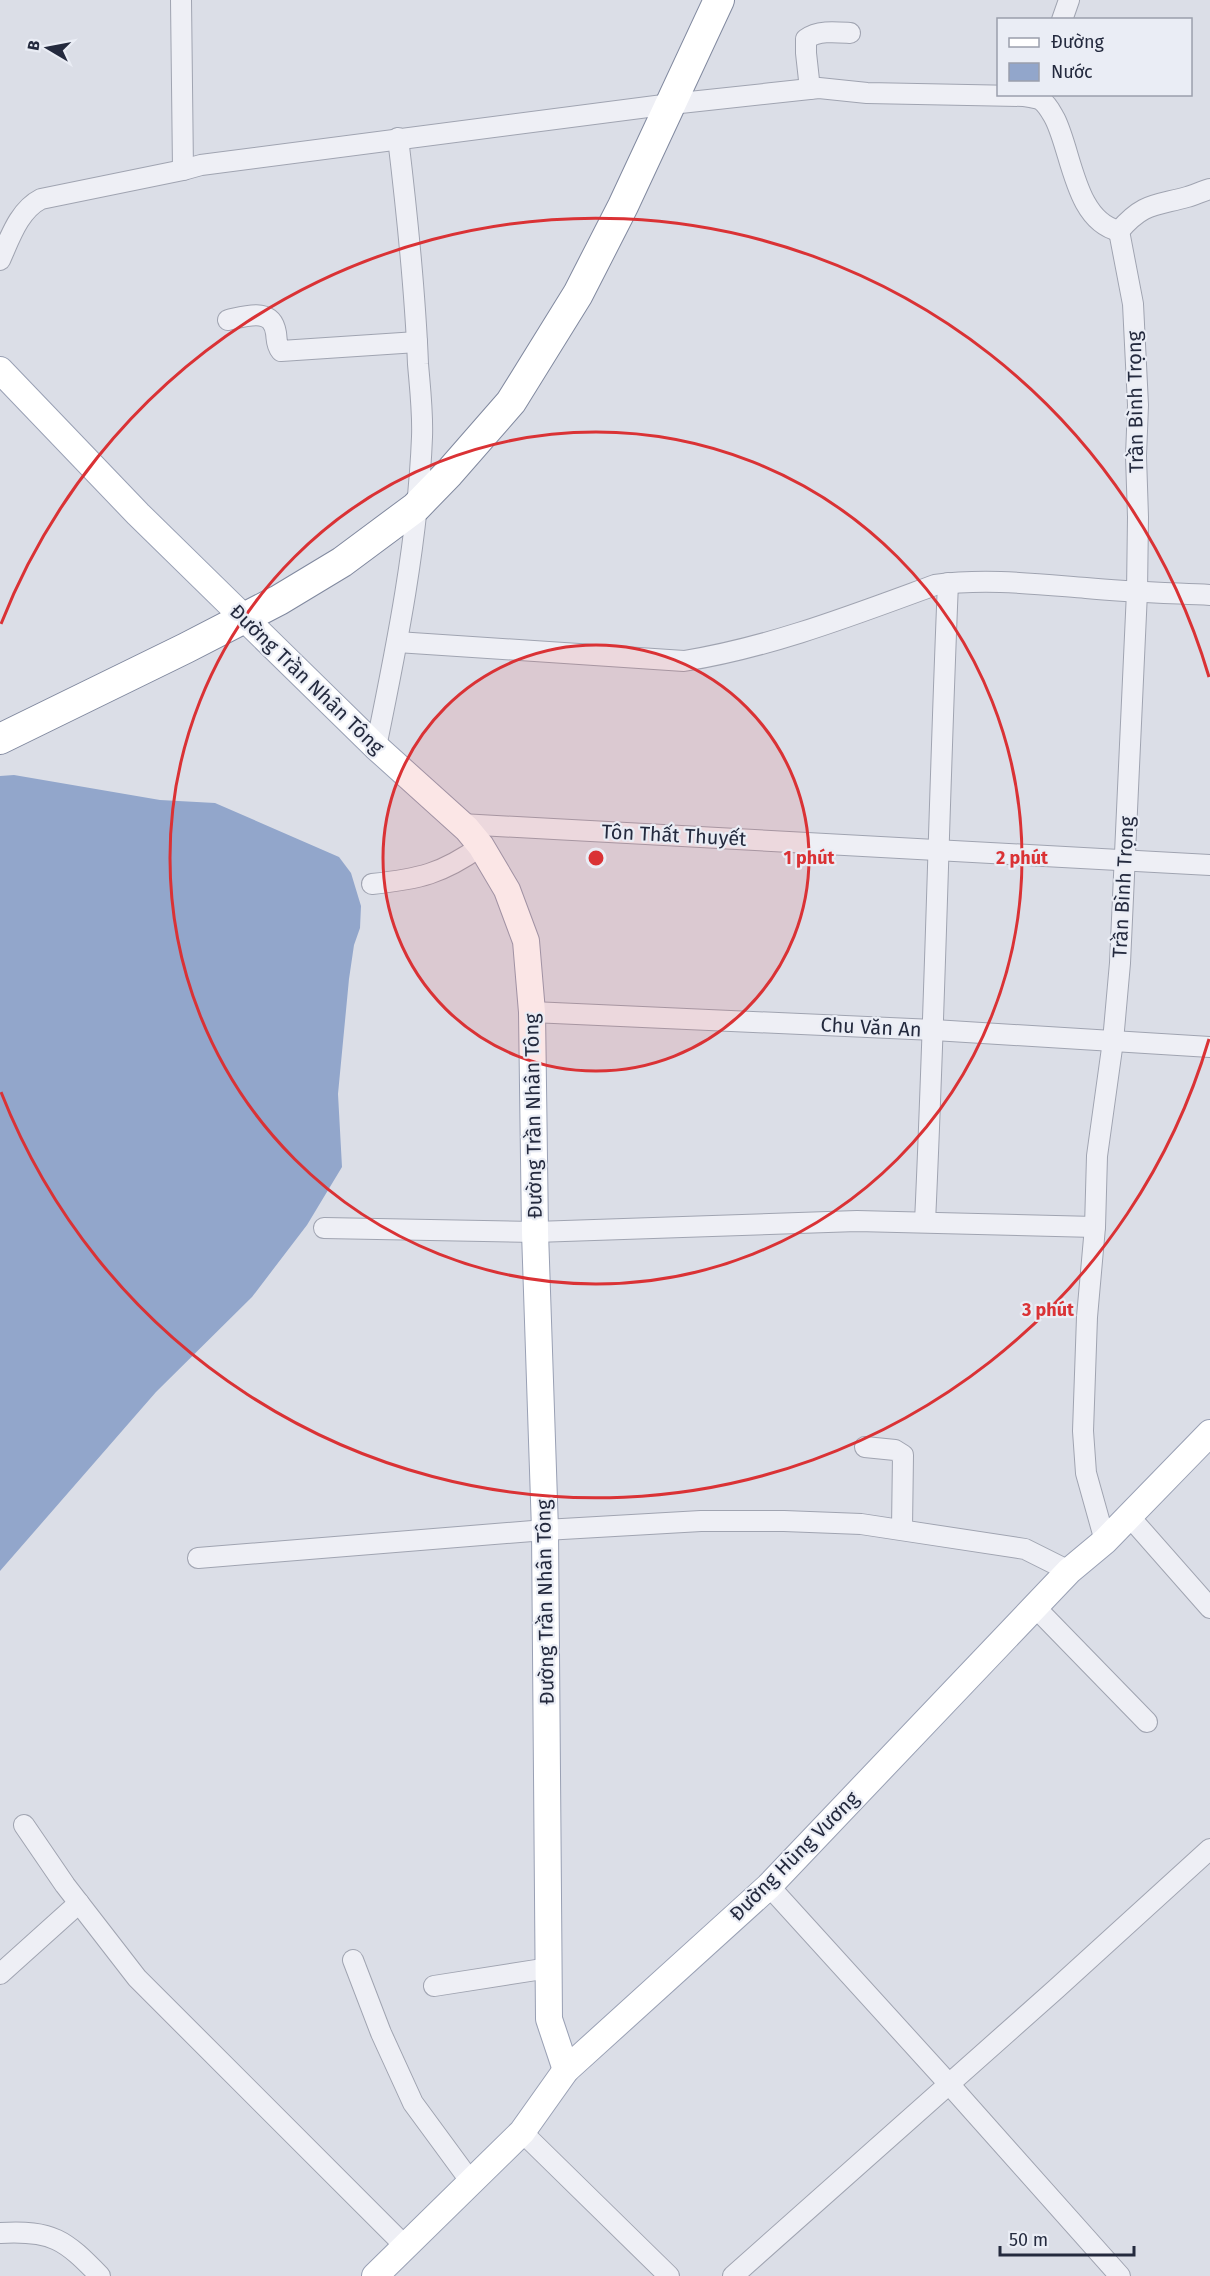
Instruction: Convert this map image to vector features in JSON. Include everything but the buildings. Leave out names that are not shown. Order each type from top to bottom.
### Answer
[{"type":"highway","points":[[0,739],[245,618],[342,562],[416,507],[512,402],[542,356],[614,226],[719,0]]},
{"type":"main road","name":"Đường Trần Nhân Tông","points":[[0,370],[138,514],[376,747],[461,824],[481,846],[507,890],[526,941],[532,1012],[535,1232],[546,1530],[549,2019],[566,2070]]},
{"type":"main road","name":"Đường Hùng Vương","points":[[375,2276],[522,2132],[566,2070],[769,1886],[1069,1571],[1105,1541],[1210,1433]]},
{"type":"street","points":[[181,0],[183,170]]},
{"type":"street","points":[[1063,18],[1069,0]]},
{"type":"street","points":[[810,89],[806,39],[826,33],[850,33]]},
{"type":"street","points":[[0,260],[29,205],[41,199],[201,165],[398,138],[810,89],[867,93],[997,96]]},
{"type":"street","points":[[1037,97],[1049,108],[1059,129],[1079,190],[1089,209],[1106,226],[1119,231],[1131,216],[1140,210],[1210,189]]},
{"type":"street","points":[[376,747],[397,642],[416,507],[422,435],[407,217],[398,138]]},
{"type":"street","name":"Trần Bình Trọng","points":[[1105,1541],[1086,1473],[1083,1431],[1087,1317],[1095,1227],[1097,1156],[1113,1041],[1120,963],[1137,592],[1138,405],[1133,304],[1119,231]]},
{"type":"street","points":[[228,320],[256,315],[268,317],[274,322],[277,344],[281,351],[417,342]]},
{"type":"street","points":[[397,642],[684,661],[781,639],[935,585],[1017,583],[1210,595]]},
{"type":"street","points":[[925,1222],[934,1030],[937,848],[948,584]]},
{"type":"street","name":"Tôn Thất Thuyết","points":[[461,824],[937,848],[1210,865]]},
{"type":"street","points":[[372,884],[435,873],[455,864],[481,846]]},
{"type":"street","name":"Chu Văn An","points":[[532,1012],[934,1030],[1210,1047]]},
{"type":"street","points":[[324,1228],[535,1232],[809,1222],[925,1222],[1095,1227]]},
{"type":"street","points":[[865,1447],[895,1450],[903,1455],[902,1529]]},
{"type":"street","points":[[1129,1516],[1210,1608]]},
{"type":"street","points":[[198,1558],[546,1530],[701,1521],[784,1521],[861,1524],[1025,1549],[1069,1571]]},
{"type":"street","points":[[1035,1607],[1147,1722]]},
{"type":"street","points":[[24,1825],[79,1903],[137,1978],[405,2246]]},
{"type":"street","points":[[733,2276],[1210,1849]]},
{"type":"street","points":[[769,1886],[950,2084],[1120,2276]]},
{"type":"street","points":[[0,1974],[79,1903]]},
{"type":"street","points":[[353,1960],[381,2033],[413,2103],[471,2182]]},
{"type":"street","points":[[434,1986],[549,1968]]},
{"type":"street","points":[[522,2132],[669,2276]]},
{"type":"street","points":[[0,2233],[25,2231],[60,2240],[76,2251],[100,2276]]},
{"type":"water","points":[[14,775],[160,800],[215,803],[339,857],[351,873],[361,906],[360,928],[354,945],[349,979],[338,1094],[342,1167],[307,1225],[252,1297],[156,1392],[0,1571],[0,776]]}]
